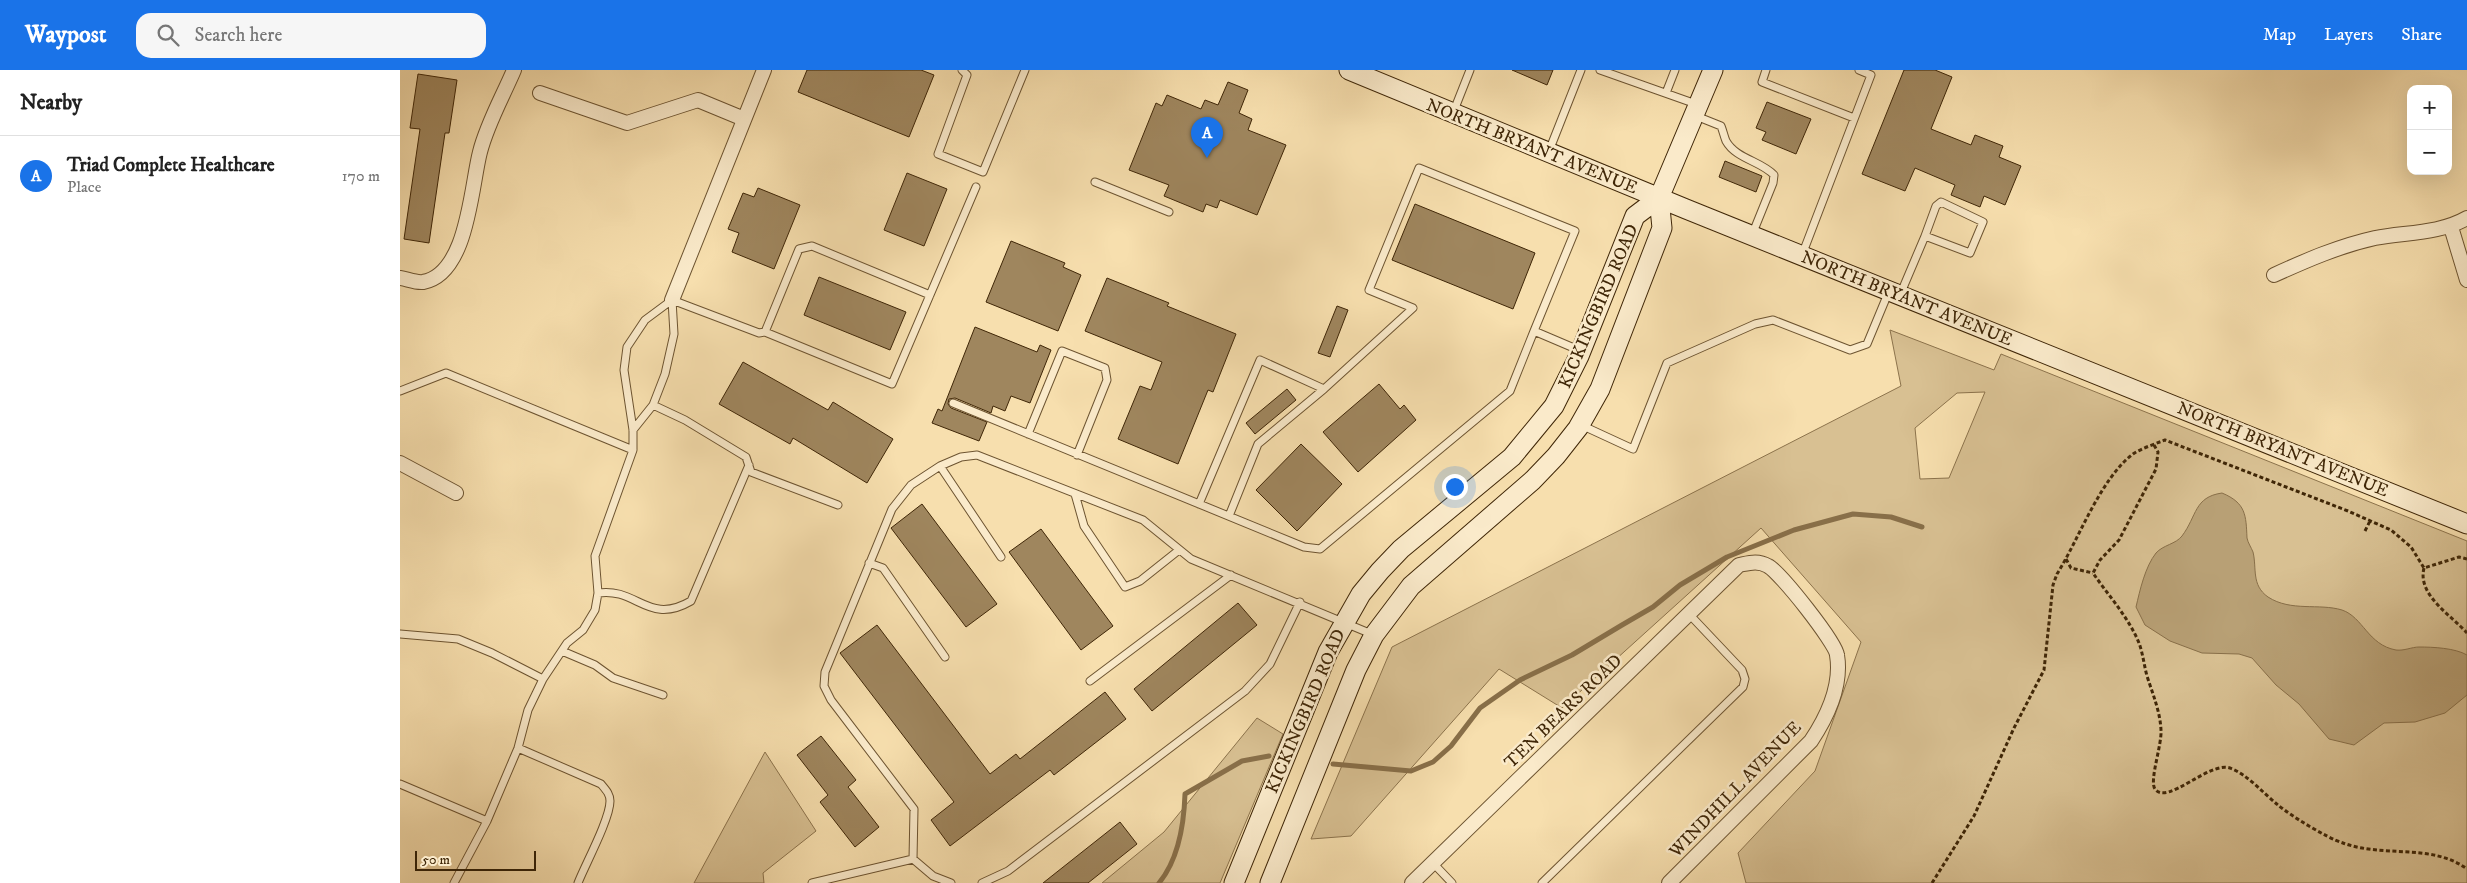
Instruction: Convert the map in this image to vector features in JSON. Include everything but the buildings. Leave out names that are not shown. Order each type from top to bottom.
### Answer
[{"type":"street","points":[[400,278],[422,282],[446,268],[451,261],[468,219],[480,150],[514,70]]},
{"type":"street","points":[[672,300],[764,70]]},
{"type":"street","name":"NORTH BRYANT AVENUE","points":[[1350,70],[1752,236],[2467,524]]},
{"type":"street","points":[[1659,198],[1713,70]]},
{"type":"street","points":[[540,92],[627,123],[698,100],[744,119]]},
{"type":"street","name":"KICKINGBIRD ROAD","points":[[1234,883],[1324,661],[1344,621],[1361,594],[1401,549],[1512,457],[1537,428],[1567,383],[1635,216],[1659,198]]},
{"type":"street","name":"KICKINGBIRD ROAD","points":[[1270,883],[1356,670],[1374,635],[1410,586],[1533,480],[1556,456],[1580,425],[1600,389],[1662,228],[1659,198]]},
{"type":"street","points":[[2274,275],[2338,247],[2376,238],[2451,227],[2467,218]]},
{"type":"street","points":[[2451,227],[2467,280]]},
{"type":"street","points":[[400,463],[456,493]]},
{"type":"street","name":"WINDHILL AVENUE","points":[[1670,883],[1810,741],[1824,722],[1837,680],[1837,654],[1827,634],[1770,566],[1754,561],[1739,565]]},
{"type":"street","name":"TEN BEARS ROAD","points":[[1412,883],[1739,565]]},
{"type":"lane","points":[[962,70],[967,75],[938,154],[983,172],[1025,70]]},
{"type":"lane","points":[[1453,113],[1470,70]]},
{"type":"lane","points":[[1548,152],[1581,70]]},
{"type":"lane","points":[[1600,70],[1666,94],[1696,110],[1721,126],[1726,141],[1735,152],[1769,170],[1774,176],[1773,184],[1752,236]]},
{"type":"lane","points":[[1666,94],[1675,70]]},
{"type":"lane","points":[[1766,70],[1762,82],[1854,118]]},
{"type":"lane","points":[[1802,256],[1870,75],[1859,70]]},
{"type":"lane","points":[[953,404],[1304,547],[1320,549],[1510,391],[1575,231],[1419,168],[1369,290],[1413,308],[1324,389],[1258,444],[1229,516]]},
{"type":"lane","points":[[1096,182],[1170,212]]},
{"type":"lane","points":[[672,300],[759,333],[765,332],[892,384],[976,187]]},
{"type":"lane","points":[[1580,425],[1633,449],[1667,363],[1755,324],[1773,320],[1850,350],[1867,344],[1924,236],[1936,206],[1942,202],[1983,222],[1972,252],[1968,254],[1924,236]]},
{"type":"lane","points":[[765,332],[798,249],[804,246],[812,246],[930,295]]},
{"type":"lane","points":[[633,430],[653,405],[665,374],[674,334],[672,300]]},
{"type":"lane","points":[[454,883],[487,821],[518,748],[528,710],[543,679],[562,651],[583,630],[595,610],[598,593],[595,556],[633,450],[633,430],[624,370],[627,347],[645,320],[672,300]]},
{"type":"lane","points":[[1534,331],[1581,351]]},
{"type":"lane","points":[[1028,434],[1062,350],[1105,368],[1107,380],[1077,454]]},
{"type":"lane","points":[[1199,504],[1260,360],[1324,389]]},
{"type":"lane","points":[[400,391],[446,373],[633,450]]},
{"type":"lane","points":[[653,405],[685,420],[746,457],[752,472],[838,505]]},
{"type":"lane","points":[[913,859],[914,809],[832,700],[824,686],[825,672],[868,563],[892,509],[912,485],[940,466],[961,458],[977,455],[1143,520],[1191,559],[1300,602],[1374,635]]},
{"type":"lane","points":[[598,593],[610,591],[662,611],[676,609],[691,601],[749,465]]},
{"type":"lane","points":[[940,466],[1001,557]]},
{"type":"lane","points":[[1075,494],[1084,526],[1125,587],[1140,582],[1180,550]]},
{"type":"lane","points":[[868,563],[883,568],[945,657]]},
{"type":"lane","points":[[1090,682],[1231,575]]},
{"type":"lane","points":[[982,883],[1008,871],[1245,691],[1270,664],[1300,602]]},
{"type":"lane","points":[[1542,883],[1743,686],[1745,679],[1742,670],[1689,614]]},
{"type":"lane","points":[[400,634],[458,639],[492,653],[543,679]]},
{"type":"lane","points":[[562,651],[595,665],[613,678],[664,695]]},
{"type":"lane","points":[[518,748],[601,784],[608,791],[610,802],[606,817],[578,883]]},
{"type":"lane","points":[[400,784],[487,821]]},
{"type":"lane","points":[[812,883],[913,859]]},
{"type":"lane","points":[[913,859],[933,876],[951,883]]},
{"type":"lane","points":[[1433,863],[1452,883]]},
{"type":"path","points":[[1932,883],[1974,816],[2014,728],[2044,670],[2053,585],[2091,510],[2112,478],[2133,455],[2154,444],[2165,440],[2391,530],[2411,547],[2424,568],[2421,578],[2424,589],[2467,634]]},
{"type":"path","points":[[2093,574],[2100,560],[2119,540],[2156,469],[2158,452],[2154,444]]},
{"type":"path","points":[[2365,531],[2370,521]]},
{"type":"path","points":[[2424,568],[2459,557],[2467,560]]},
{"type":"path","points":[[2066,560],[2070,568],[2093,574],[2138,640],[2159,710],[2161,746],[2154,773],[2153,784],[2156,791],[2161,794],[2171,793],[2203,774],[2217,768],[2229,768],[2239,773],[2280,807],[2342,843],[2373,852],[2443,856],[2467,869]]},
{"type":"shaded area","points":[[1890,330],[1994,370],[2001,354],[2467,541],[2467,883],[1746,883],[1738,853],[1815,771],[1861,642],[1761,528],[1562,708],[1499,669],[1351,836],[1311,839],[1392,647],[1901,386]],"holes":[[[1985,392],[1949,478],[1920,479],[1915,428],[1957,393]]]},
{"type":"shaded area","points":[[2222,493],[2236,501],[2243,511],[2247,538],[2253,552],[2257,582],[2268,597],[2277,602],[2295,606],[2342,610],[2355,618],[2379,643],[2396,650],[2419,647],[2437,648],[2450,649],[2467,655],[2467,695],[2445,713],[2415,722],[2384,723],[2354,745],[2329,739],[2299,704],[2276,685],[2252,658],[2239,654],[2202,653],[2170,641],[2145,625],[2136,607],[2143,579],[2152,559],[2159,550],[2182,536],[2201,503],[2213,495]]},
{"type":"shaded area","points":[[1257,718],[1283,734],[1220,883],[1102,883],[1164,832]]},
{"type":"shaded area","points":[[765,752],[816,831],[763,873],[764,883],[694,883]]},
{"type":"waterway","points":[[1333,764],[1411,771],[1433,762],[1451,746],[1480,708],[1520,680],[1572,655],[1653,607],[1680,585],[1727,557],[1794,530],[1853,514],[1891,517],[1922,527]]},
{"type":"waterway","points":[[1159,883],[1171,864],[1179,841],[1185,794],[1242,761],[1269,756]]},
{"type":"place","name":"Triad Complete Healthcare","points":[[1207,158]]}]
